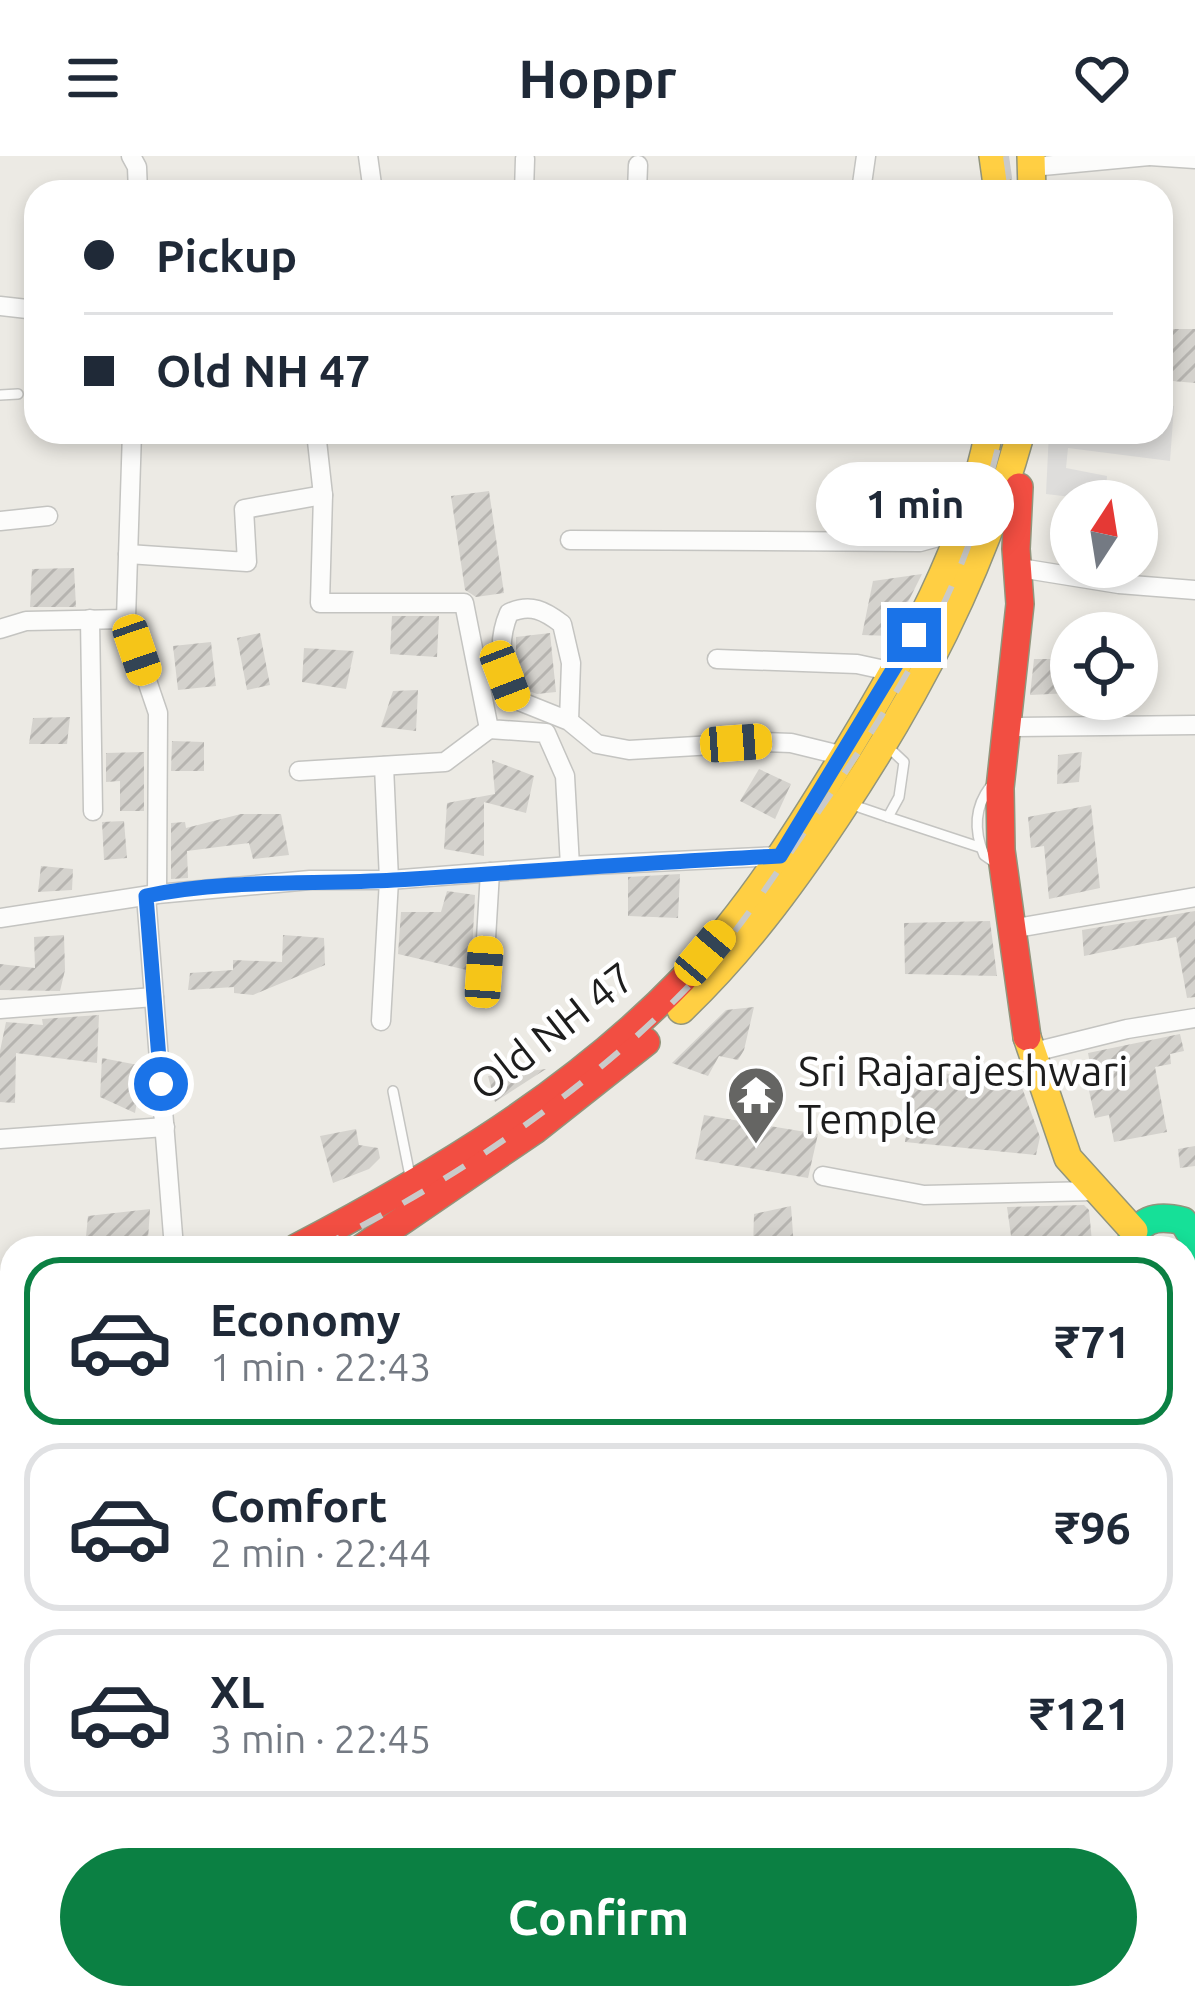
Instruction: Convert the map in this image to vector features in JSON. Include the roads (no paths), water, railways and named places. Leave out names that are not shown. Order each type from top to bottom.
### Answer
[{"type":"main road","name":"Old NH 47","points":[[318,1236],[412,1186],[604,1052],[681,982],[754,895],[780,856],[935,599],[983,471],[987,444]]},
{"type":"main road","name":"Old NH 47","points":[[379,1236],[584,1094],[692,1000],[758,927],[847,802],[929,672],[993,531],[1018,444]]},
{"type":"main road","name":"Old NH 47","points":[[1022,444],[1016,661],[992,857],[1011,929],[1030,1053],[1068,1159],[1100,1192],[1129,1236]]},
{"type":"main road","points":[[960,531],[1005,532],[1018,559]]},
{"type":"main road","points":[[1133,1236],[1145,1219],[1161,1214],[1191,1227]]},
{"type":"street","points":[[1032,172],[1150,156],[1195,159]]},
{"type":"street","points":[[524,180],[525,159]]},
{"type":"street","points":[[638,165],[638,180]]},
{"type":"street","points":[[132,444],[126,619],[158,713],[154,997],[173,1236]]},
{"type":"street","points":[[317,444],[323,494],[320,603],[464,603],[489,729]]},
{"type":"street","points":[[128,554],[247,562],[244,509],[323,494]]},
{"type":"street","points":[[0,521],[48,516]]},
{"type":"street","points":[[570,540],[920,542],[960,531]]},
{"type":"street","points":[[1018,559],[1119,584],[1195,590]]},
{"type":"street","points":[[569,721],[571,663],[562,624],[541,609],[519,608],[509,613],[501,630],[501,650],[514,699],[569,721],[597,745],[629,751],[778,742],[844,756]]},
{"type":"street","points":[[90,619],[93,811]]},
{"type":"street","points":[[0,629],[26,621],[126,619]]},
{"type":"street","points":[[716,659],[857,664],[894,671]]},
{"type":"street","points":[[1007,727],[1195,725]]},
{"type":"street","points":[[299,771],[446,762],[489,729],[546,734],[565,776],[570,866]]},
{"type":"street","points":[[381,1022],[388,880],[384,766]]},
{"type":"street","points":[[0,918],[152,895],[310,880],[388,880],[780,856]]},
{"type":"street","points":[[484,972],[490,872]]},
{"type":"street","points":[[1011,929],[1195,897]]},
{"type":"street","points":[[0,1009],[154,997]]},
{"type":"street","points":[[1030,1053],[1195,1018]]},
{"type":"street","points":[[0,1139],[164,1127]]},
{"type":"street","points":[[823,1177],[924,1196],[1100,1192]]},
{"type":"lane","points":[[0,395],[18,394]]},
{"type":"lane","points":[[884,744],[904,762],[899,797],[888,817]]},
{"type":"lane","points":[[847,802],[992,857]]},
{"type":"lane","points":[[393,1091],[412,1186]]},
{"type":"railway","points":[[1006,156],[1009,180]]},
{"type":"railway","points":[[342,1236],[463,1167],[555,1103],[641,1032],[713,959],[820,810],[908,672],[962,562],[999,444]]},
{"type":"place","name":"Sri Rajarajeshwari Temple","points":[[756,1146]]}]
